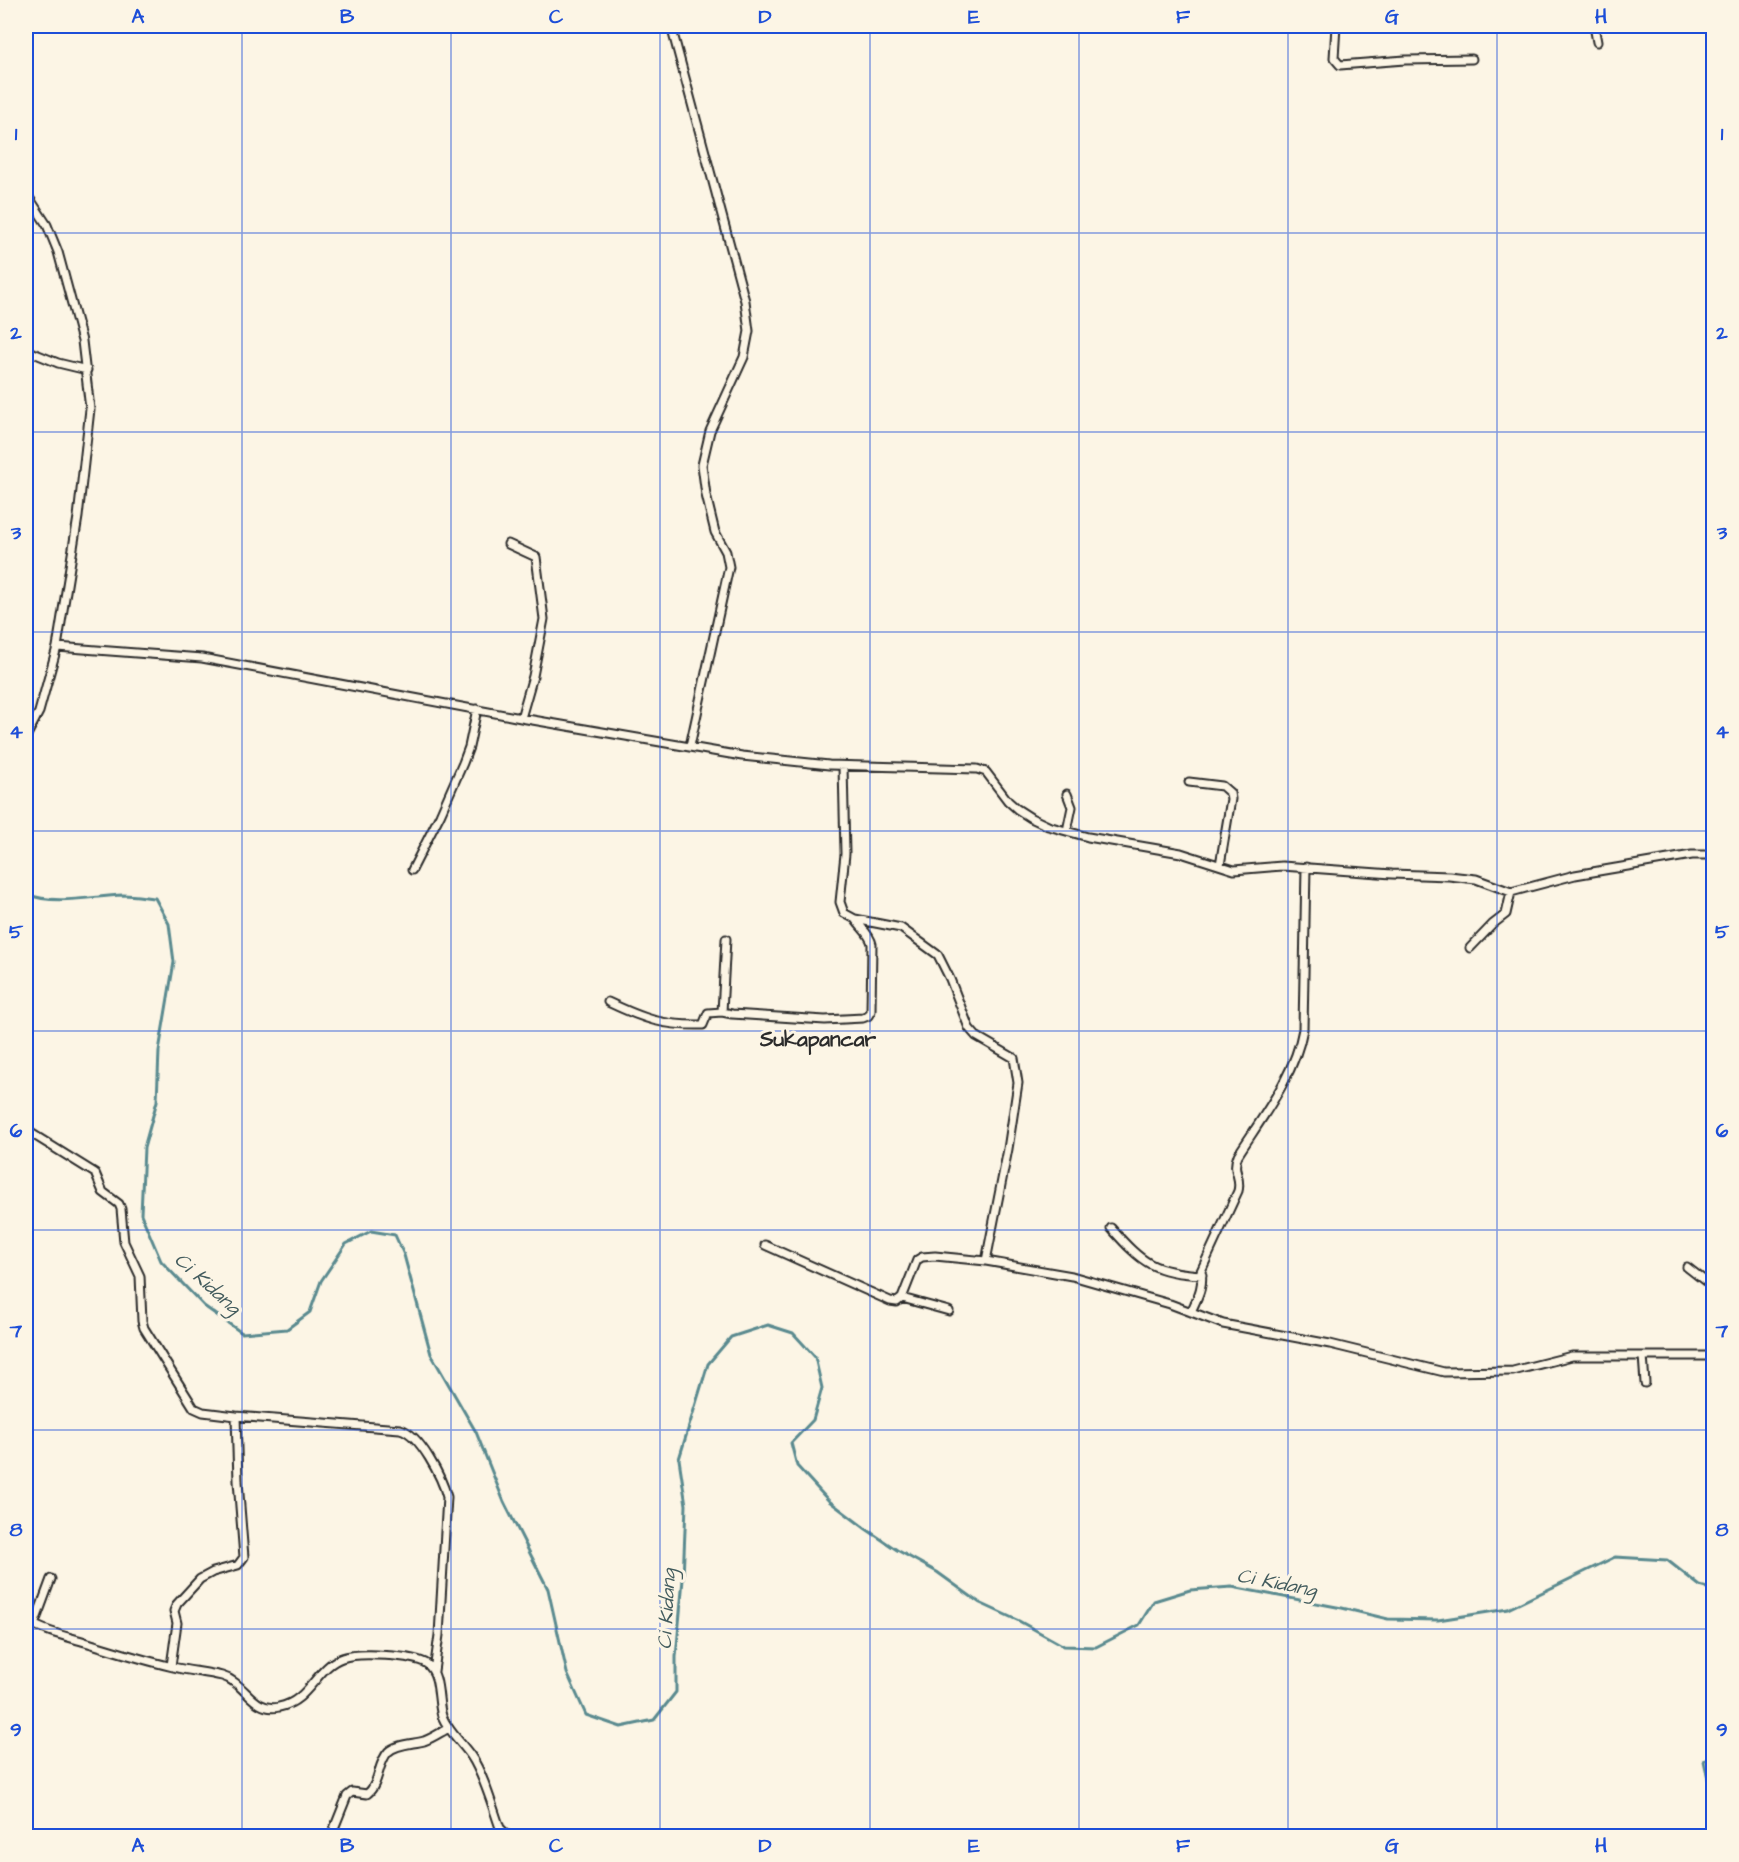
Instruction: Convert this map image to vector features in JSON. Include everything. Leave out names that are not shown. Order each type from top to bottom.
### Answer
[{"type":"street","points":[[671,26],[745,301],[749,331],[744,357],[710,431],[702,465],[714,532],[726,552],[729,567],[690,747]]},
{"type":"street","points":[[1336,26],[1334,58],[1340,65],[1405,60],[1472,59]]},
{"type":"street","points":[[1594,26],[1597,42]]},
{"type":"street","points":[[26,193],[47,225],[58,252],[82,342],[90,409],[78,517],[57,647],[39,712],[26,737]]},
{"type":"street","points":[[26,350],[58,363],[87,370]]},
{"type":"street","points":[[508,544],[536,557],[544,619],[533,676],[521,718]]},
{"type":"street","points":[[57,647],[202,658],[521,718],[742,756],[843,766],[977,769],[986,772],[1008,801],[1031,818],[1088,837],[1181,853],[1234,870],[1277,866],[1471,878],[1511,892],[1575,875],[1692,855],[1713,855]]},
{"type":"street","points":[[412,870],[464,763],[477,709]]},
{"type":"street","points":[[843,766],[845,854],[840,902],[844,913],[855,919],[901,928],[938,955],[951,979],[969,1028],[976,1036],[1014,1058],[1018,1083],[1008,1149],[986,1261]]},
{"type":"street","points":[[1189,782],[1222,786],[1230,793],[1231,799],[1220,866]]},
{"type":"street","points":[[1067,794],[1072,807],[1067,831]]},
{"type":"street","points":[[1191,1312],[1202,1287],[1201,1271],[1238,1191],[1239,1181],[1234,1164],[1281,1087],[1300,1045],[1304,1029],[1306,867]]},
{"type":"street","points":[[1470,948],[1486,930],[1506,914],[1511,892]]},
{"type":"street","points":[[608,1002],[639,1017],[667,1024],[703,1025],[708,1013],[723,1012],[825,1020],[868,1016],[871,1011],[871,938],[855,919]]},
{"type":"street","points":[[723,1012],[726,939]]},
{"type":"street","points":[[26,1130],[95,1173],[103,1192],[119,1204],[122,1209],[124,1242],[140,1276],[141,1316],[144,1328],[194,1408],[202,1412],[236,1416],[400,1429],[410,1432],[432,1463],[444,1485],[447,1497],[434,1671],[441,1711],[449,1728],[472,1757],[500,1828],[508,1836]]},
{"type":"street","points":[[1111,1228],[1132,1251],[1150,1265],[1176,1274],[1202,1275]]},
{"type":"street","points":[[765,1245],[882,1299],[897,1302],[902,1298],[917,1260],[922,1257],[935,1256],[986,1261],[1072,1276],[1170,1304],[1223,1324],[1330,1344],[1444,1372],[1508,1372],[1572,1356],[1713,1356]]},
{"type":"street","points":[[1687,1267],[1713,1288]]},
{"type":"street","points":[[902,1298],[949,1311]]},
{"type":"street","points":[[1643,1356],[1645,1383]]},
{"type":"street","points":[[171,1666],[177,1623],[174,1611],[177,1604],[200,1579],[213,1572],[238,1565],[244,1557],[236,1416]]},
{"type":"street","points":[[34,1625],[51,1580]]},
{"type":"street","points":[[26,1620],[34,1625],[81,1641],[171,1666],[225,1677],[241,1685],[256,1704],[278,1708],[295,1702],[329,1665],[342,1658],[358,1654],[385,1655],[420,1661],[434,1671]]},
{"type":"street","points":[[331,1836],[347,1796],[352,1792],[367,1794],[373,1790],[384,1758],[389,1751],[395,1747],[425,1740],[449,1728]]},
{"type":"waterway","name":"Ci Kidang","points":[[26,894],[38,898],[62,900],[123,895],[155,898],[169,924],[174,962],[159,1051],[157,1101],[144,1148],[141,1214],[161,1261],[204,1306],[242,1333],[287,1329],[310,1312],[321,1281],[346,1244],[371,1231],[395,1235],[404,1255],[431,1354],[476,1432],[504,1502],[548,1589],[567,1673],[586,1715],[621,1727],[654,1720],[676,1692],[676,1657],[683,1579],[686,1505],[679,1459],[708,1364],[731,1337],[768,1325],[793,1333],[815,1357],[822,1388],[813,1420],[791,1443],[797,1466],[829,1501],[897,1550],[937,1572],[980,1603],[1064,1646],[1096,1647],[1139,1625],[1154,1601],[1190,1590],[1232,1587],[1388,1619],[1438,1620],[1508,1609],[1615,1557],[1667,1560],[1700,1586],[1714,1590]]},
{"type":"waterway","name":"Ci Kidang","points":[[1714,1753],[1704,1761],[1714,1805]]},
{"type":"district","name":"Sukapancar","points":[[818,1039]]}]
